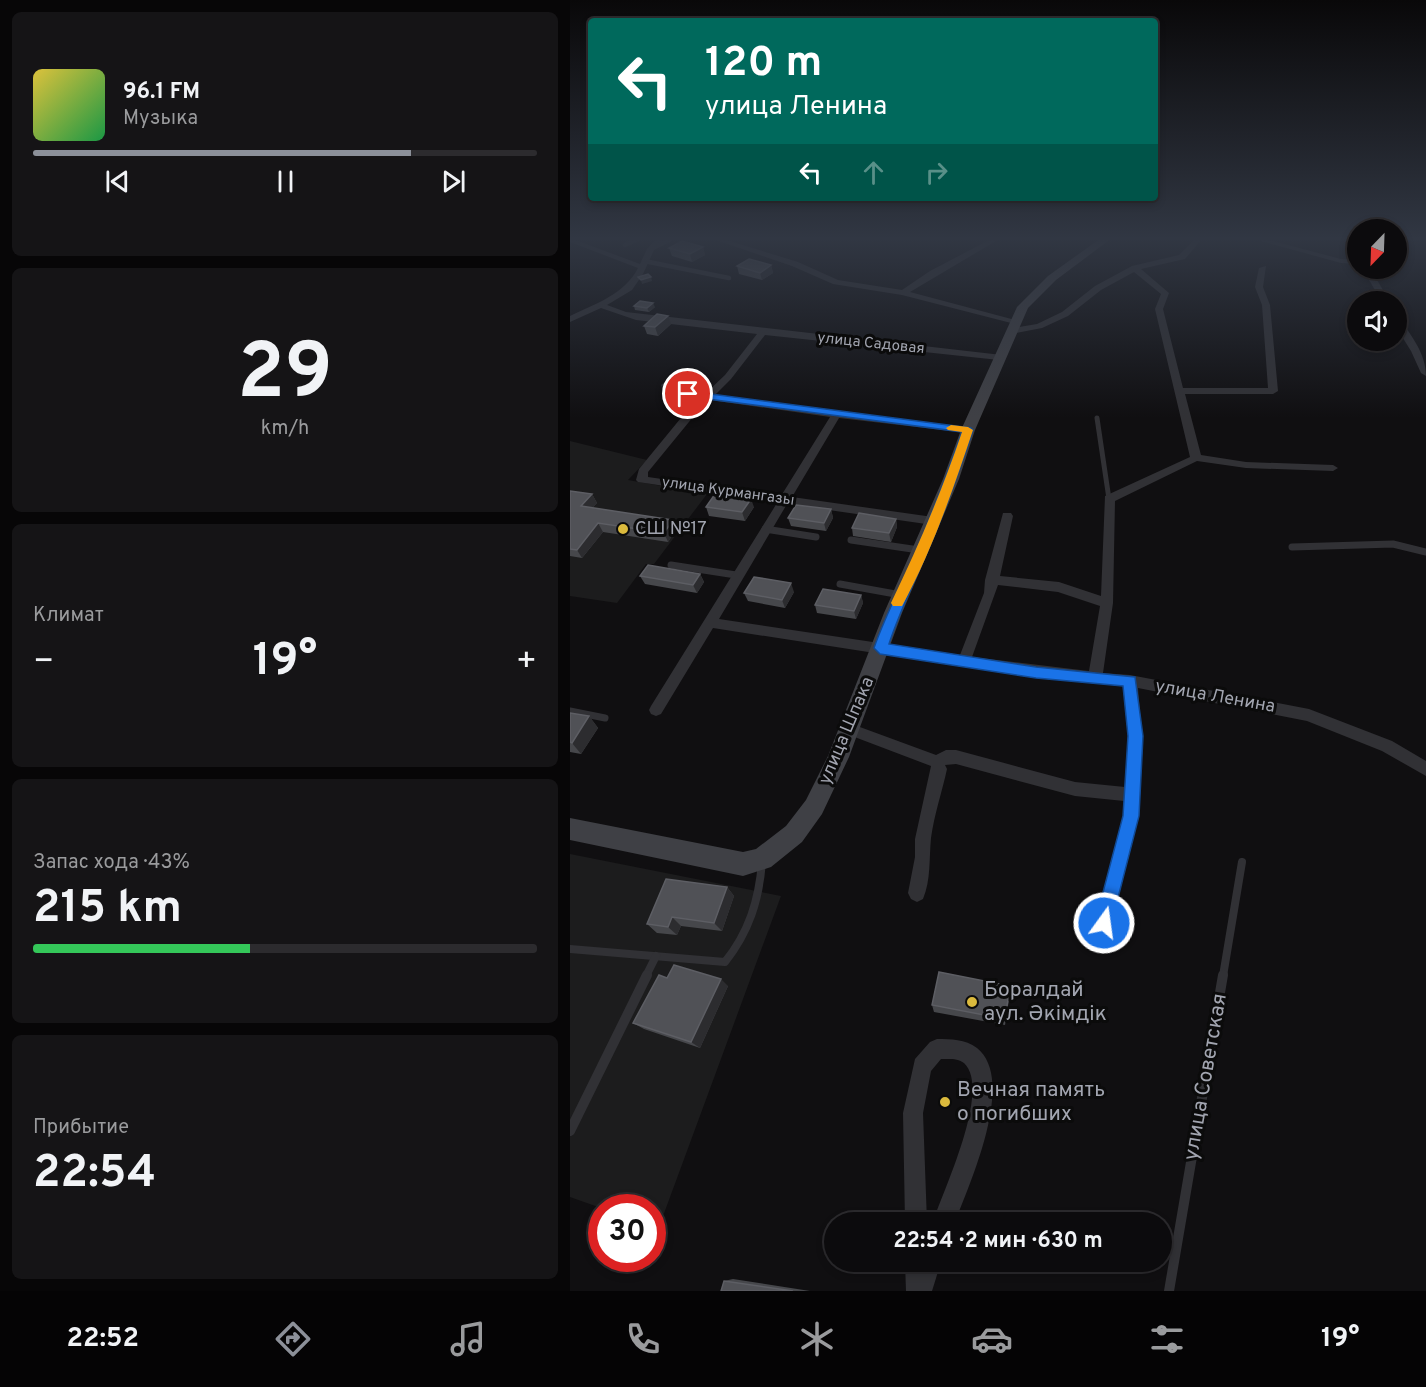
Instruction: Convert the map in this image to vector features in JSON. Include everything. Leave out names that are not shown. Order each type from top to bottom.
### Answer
[{"type":"street","points":[[570,319],[612,298]]},
{"type":"street","points":[[923,298],[998,318],[1013,326],[1039,326],[1065,314],[1085,298]]},
{"type":"street","name":"улица Шпака","points":[[762,859],[794,834],[814,807],[838,757],[901,595],[922,551],[951,479],[968,430],[1013,326],[1030,298]]},
{"type":"street","points":[[1163,298],[1159,309],[1196,458]]},
{"type":"street","points":[[1181,391],[1273,391],[1266,305],[1263,298]]},
{"type":"street","name":"улица Садовая","points":[[601,305],[612,311],[637,316],[999,357]]},
{"type":"street","name":"улица Курмангазы","points":[[763,332],[728,377],[689,415],[643,471],[642,480],[933,521]]},
{"type":"street","points":[[1407,337],[1426,373]]},
{"type":"street","points":[[681,371],[666,385],[667,391],[836,415],[968,430]]},
{"type":"street","points":[[656,710],[764,529],[836,415]]},
{"type":"street","points":[[1095,678],[1107,603],[1109,499],[1196,458],[1246,465],[1334,468]]},
{"type":"street","points":[[964,661],[990,593],[991,580],[1007,516]]},
{"type":"street","points":[[991,580],[1059,587],[1107,603]]},
{"type":"street","name":"улица Ленина","points":[[708,622],[1036,672],[1130,681],[1309,715],[1387,746],[1426,769]]},
{"type":"street","points":[[1104,923],[1131,816],[1135,736],[1130,681]]},
{"type":"street","points":[[849,729],[937,762],[946,757],[956,757],[1075,789],[1132,795]]},
{"type":"street","points":[[917,893],[923,857],[923,839],[939,769],[937,762]]},
{"type":"street","points":[[570,829],[743,864],[762,859]]},
{"type":"street","points":[[916,1212],[913,1113],[922,1066],[937,1049],[958,1049],[973,1058],[984,1083],[978,1129],[948,1212]]},
{"type":"street","points":[[917,1272],[918,1291]]},
{"type":"street","points":[[918,1291],[926,1272]]},
{"type":"lane","points":[[1097,417],[1109,499]]},
{"type":"lane","points":[[764,529],[816,537]]},
{"type":"lane","points":[[851,540],[922,551]]},
{"type":"lane","points":[[1292,547],[1393,544],[1426,552]]},
{"type":"lane","points":[[671,565],[736,575]]},
{"type":"lane","points":[[840,584],[901,595]]},
{"type":"lane","points":[[570,711],[605,718]]},
{"type":"lane","points":[[570,949],[724,962],[737,948],[757,905],[762,859]]},
{"type":"lane","name":"улица Советская","points":[[1169,1291],[1242,862]]},
{"type":"lane","points":[[570,1131],[656,956]]},
{"type":"shaded area","points":[[570,441],[647,460],[628,480],[707,494],[654,564],[646,564],[617,603],[570,596]]},
{"type":"shaded area","points":[[570,854],[781,896],[666,1208],[666,1194],[588,1194],[588,1203],[570,1197]]},
{"type":"building","points":[[640,301],[653,303],[647,308],[634,306]]},
{"type":"building","points":[[657,314],[668,316],[655,327],[644,326]]},
{"type":"building","points":[[570,491],[592,494],[581,506],[673,520],[664,533],[598,523],[577,550],[570,549]]},
{"type":"building","points":[[715,494],[751,499],[742,512],[706,507]]},
{"type":"building","points":[[796,505],[831,509],[824,523],[788,518]]},
{"type":"building","points":[[859,513],[896,519],[889,533],[852,528]]},
{"type":"building","points":[[648,565],[700,574],[693,585],[640,576]]},
{"type":"building","points":[[754,577],[791,583],[782,600],[744,593]]},
{"type":"building","points":[[823,589],[861,595],[854,611],[815,605]]},
{"type":"building","points":[[570,713],[589,716],[572,743],[570,742]]},
{"type":"building","points":[[666,879],[727,887],[714,923],[672,917],[668,927],[647,924]]},
{"type":"building","points":[[674,965],[721,979],[691,1042],[633,1023],[659,975],[667,978]]},
{"type":"building","name":"Боралдай аул. Әкімдік","points":[[939,972],[1010,986],[1005,1019],[932,1005]]},
{"type":"building","points":[[724,1281],[793,1291],[721,1291]]},
{"type":"slow traffic","points":[[897,603],[920,555],[968,430],[951,428]]},
{"type":"place","name":"СШ №17","points":[[623,529]]},
{"type":"place","name":"Боралдай аул. Әкімдік","points":[[972,1002]]},
{"type":"place","name":"Вечная память о погибших","points":[[945,1102]]},
{"type":"route","points":[[688,394],[836,415],[968,430],[951,479],[880,648],[1036,672],[1130,681],[1135,736],[1131,816],[1104,923]]}]
